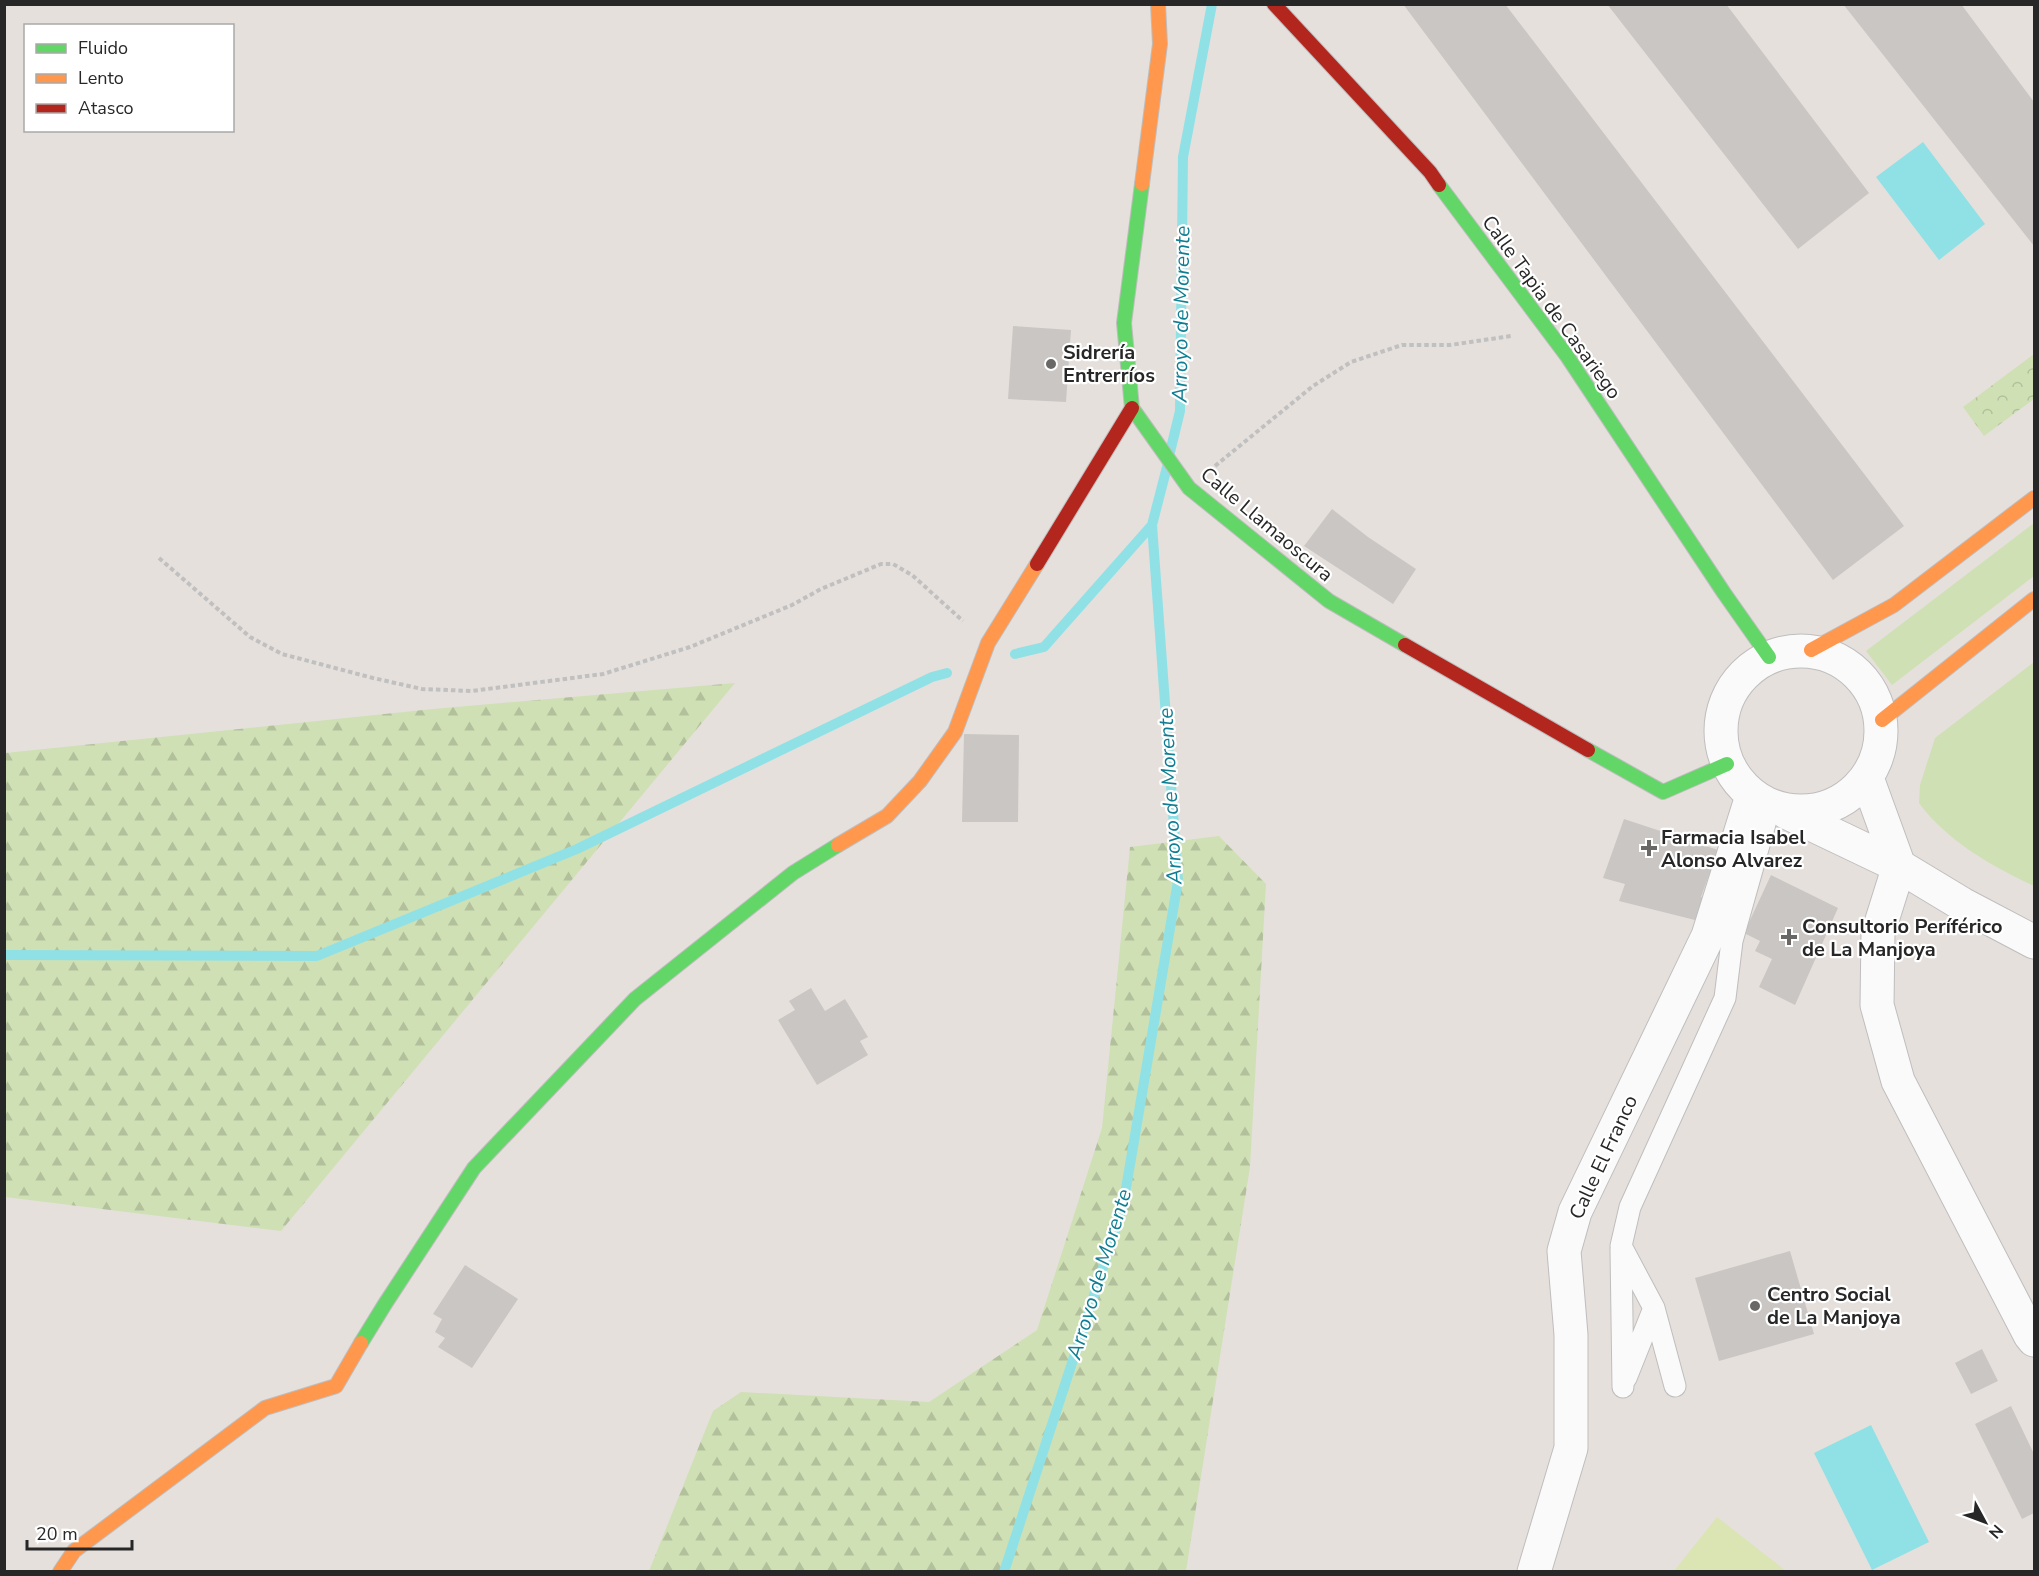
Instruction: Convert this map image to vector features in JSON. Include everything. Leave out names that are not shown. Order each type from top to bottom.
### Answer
[{"type":"street","points":[[60,1572],[74,1551],[265,1408],[336,1386],[474,1168],[635,999],[793,873],[887,816],[920,781],[955,732],[988,643],[1132,408],[1124,323],[1160,44],[1158,4]]},
{"type":"street","name":"Calle Tapia de Casariego","points":[[1274,4],[1430,172],[1567,356],[1769,657]]},
{"type":"street","name":"Calle Llamaoscura","points":[[1132,408],[1187,484],[1329,601],[1663,792],[1727,764]]},
{"type":"street","points":[[2034,498],[1894,605],[1810,650],[1769,657],[1742,675],[1725,702],[1719,733],[1727,764],[1737,782],[1768,804],[1899,866],[1962,904],[2034,942]]},
{"type":"street","points":[[1882,720],[2034,599]]},
{"type":"street","points":[[1768,804],[1814,811],[1844,800],[1867,778],[1880,750],[1882,720],[1870,687],[1844,662],[1810,650]]},
{"type":"street","points":[[1867,778],[1899,866],[1878,933],[1877,1005],[1898,1081],[2034,1340]]},
{"type":"street","name":"Calle El Franco","points":[[1534,1572],[1570,1448],[1571,1335],[1564,1251],[1575,1212],[1708,936],[1768,804]]},
{"type":"lane","points":[[1654,1308],[1623,1387],[1621,1246],[1630,1207],[1725,998],[1732,941],[1768,804]]},
{"type":"lane","points":[[1621,1246],[1654,1308],[1675,1386]]},
{"type":"path","points":[[1187,484],[1313,386],[1351,362],[1402,345],[1450,345],[1548,330]]},
{"type":"path","points":[[159,558],[250,637],[282,654],[422,689],[472,691],[603,674],[690,647],[792,605],[821,589],[881,564],[893,564],[912,575],[988,643]]},
{"type":"green space","points":[[2034,354],[2034,399],[1984,436],[1963,407]]},
{"type":"green space","points":[[2034,523],[2034,576],[1892,685],[1866,651]]},
{"type":"green space","points":[[2034,662],[2034,886],[1972,852],[1930,817],[1919,803],[1920,785],[1935,738]]},
{"type":"green space","points":[[735,683],[281,1231],[5,1197],[5,753],[433,709]]},
{"type":"green space","points":[[1219,836],[1266,884],[1250,1167],[1186,1571],[649,1571],[713,1411],[741,1392],[929,1402],[1037,1330],[1102,1128],[1130,847]]},
{"type":"green space","points":[[1717,1517],[1786,1571],[1674,1571]]},
{"type":"water","points":[[1923,142],[1985,224],[1939,260],[1876,177]]},
{"type":"water","points":[[1871,1425],[1929,1542],[1872,1570],[1814,1453]]},
{"type":"building","points":[[1403,4],[1505,4],[1904,526],[1833,580]]},
{"type":"building","points":[[1607,4],[1726,4],[1869,193],[1798,249]]},
{"type":"building","points":[[1843,4],[1961,4],[2034,102],[2034,246]]},
{"type":"building","points":[[1013,326],[1071,330],[1066,402],[1008,399]]},
{"type":"building","points":[[1332,509],[1368,537],[1416,569],[1393,604],[1304,546]]},
{"type":"building","points":[[964,734],[1019,735],[1018,822],[962,822]]},
{"type":"building","points":[[1624,819],[1718,850],[1701,897],[1710,900],[1699,921],[1619,901],[1625,884],[1603,878]]},
{"type":"building","name":"Consultorio Períférico de La Manjoya","points":[[1771,875],[1838,908],[1795,1005],[1759,987],[1772,959],[1755,951],[1760,941],[1744,933]]},
{"type":"building","points":[[811,988],[825,1011],[845,999],[868,1037],[860,1041],[868,1055],[817,1085],[778,1020],[795,1010],[789,1001]]},
{"type":"building","name":"Centro Social de La Manjoya","points":[[1790,1251],[1814,1334],[1719,1361],[1695,1278]]},
{"type":"building","points":[[465,1265],[518,1299],[472,1368],[438,1347],[445,1338],[435,1332],[442,1319],[433,1314]]},
{"type":"building","points":[[1982,1349],[1998,1381],[1971,1394],[1955,1363]]},
{"type":"building","points":[[2011,1406],[2034,1454],[2034,1513],[2022,1519],[1975,1424]]},
{"type":"waterway","name":"Arroyo de Morente","points":[[1170,452],[1180,411],[1183,157],[1212,4]]},
{"type":"waterway","name":"Arroyo de Morente","points":[[1004,1572],[1123,1206],[1178,881],[1152,525],[1167,467]]},
{"type":"waterway","points":[[1015,654],[1044,647],[1152,525]]},
{"type":"waterway","points":[[4,955],[317,956],[577,849],[932,677],[947,673]]},
{"type":"traffic: fast","points":[[1142,184],[1124,323],[1132,408],[1189,488],[1329,601],[1405,645]]},
{"type":"traffic: fast","points":[[1439,185],[1567,356],[1769,657]]},
{"type":"traffic: fast","points":[[1588,750],[1663,792],[1727,764]]},
{"type":"traffic: fast","points":[[361,1343],[474,1168],[635,999],[793,873],[838,845]]},
{"type":"traffic: slow","points":[[1142,184],[1160,44],[1158,4]]},
{"type":"traffic: slow","points":[[1811,650],[1894,605],[2034,498]]},
{"type":"traffic: slow","points":[[838,845],[887,816],[920,781],[955,732],[988,643],[1037,564]]},
{"type":"traffic: slow","points":[[1882,720],[2034,599]]},
{"type":"traffic: slow","points":[[60,1572],[74,1551],[265,1408],[336,1386],[361,1343]]},
{"type":"traffic: jam","points":[[1274,4],[1430,172],[1439,185]]},
{"type":"traffic: jam","points":[[1037,564],[1132,408]]},
{"type":"traffic: jam","points":[[1405,645],[1588,750]]},
{"type":"place","name":"Sidrería Entrerríos","points":[[1051,364]]},
{"type":"place","name":"Farmacia Isabel Alonso Alvarez","points":[[1649,848]]},
{"type":"place","name":"Consultorio Períférico de La Manjoya","points":[[1789,937]]},
{"type":"place","name":"Centro Social de La Manjoya","points":[[1755,1306]]}]
